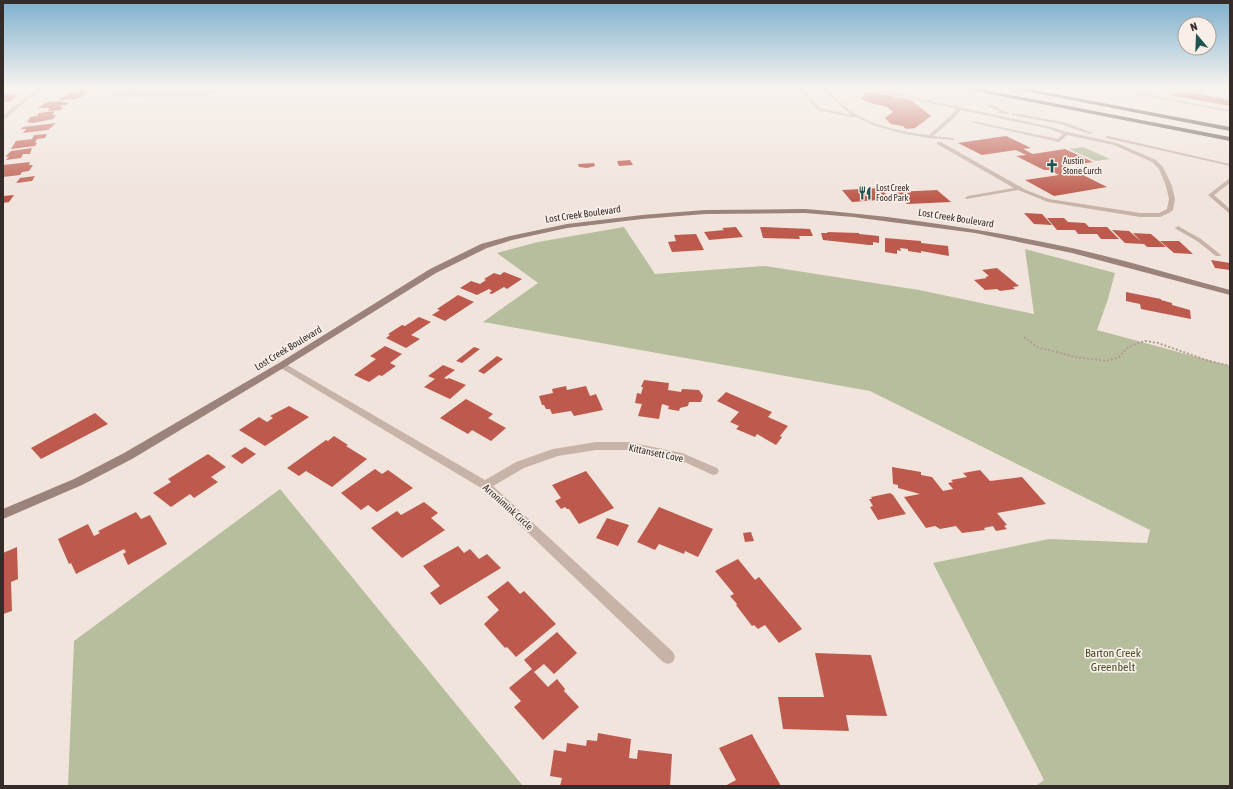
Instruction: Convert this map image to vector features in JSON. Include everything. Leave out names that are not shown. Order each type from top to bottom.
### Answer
[{"type":"highway","points":[[1156,125],[1230,139]]},
{"type":"highway","points":[[1208,125],[1230,129]]},
{"type":"street","name":"Lost Creek Boulevard","points":[[3,514],[78,482],[128,456],[282,364],[433,271],[484,246],[541,231],[574,225],[642,217],[705,212],[805,211],[852,215],[975,231],[1073,251],[1230,293]]},
{"type":"street","name":"Arronimink Circle","points":[[282,364],[485,485],[668,657]]},
{"type":"street","name":"Kittansett Cove","points":[[485,485],[520,465],[557,452],[596,446],[629,446],[660,452],[682,457],[713,471]]},
{"type":"lane","points":[[881,125],[897,131],[929,137],[952,139]]},
{"type":"lane","points":[[929,137],[943,125]]},
{"type":"lane","points":[[987,125],[1059,141],[1066,133]]},
{"type":"lane","points":[[939,144],[1035,196],[1048,200],[1140,215],[1160,215],[1170,210],[1172,199],[1169,186],[1161,168],[1154,161],[1115,144],[1038,125]]},
{"type":"lane","points":[[1065,125],[1088,133],[1230,165]]},
{"type":"lane","points":[[1230,180],[1211,195],[1230,212]]},
{"type":"lane","points":[[968,198],[1020,188]]},
{"type":"lane","points":[[1178,228],[1199,240],[1218,255]]},
{"type":"path","points":[[1024,337],[1037,347],[1075,357],[1106,360],[1119,357],[1128,347],[1146,341],[1158,343],[1206,360],[1230,366]]},
{"type":"green space","points":[[1083,147],[1110,159],[1096,161],[1069,149]]},
{"type":"green space","name":"Barton Creek Greenbelt","points":[[624,227],[655,274],[765,266],[919,290],[1034,314],[1025,249],[1115,273],[1097,330],[1230,366],[1230,786],[1036,786],[1044,780],[933,563],[1049,539],[1147,543],[1150,530],[870,391],[483,322],[538,283],[497,253],[538,242]]},
{"type":"green space","points":[[280,489],[523,786],[68,786],[74,641]]},
{"type":"building","points":[[54,125],[48,130],[23,133],[26,129],[21,129],[23,127]]},
{"type":"building","points":[[896,125],[919,125],[915,128],[906,129],[903,126]]},
{"type":"building","points":[[47,134],[45,138],[37,139],[35,146],[11,149],[16,141],[32,139],[34,135]]},
{"type":"building","name":"Austin Stone Curch","points":[[1006,136],[1031,148],[1023,149],[1033,154],[1065,149],[1093,162],[1061,167],[1072,173],[1077,172],[1107,187],[1054,196],[1025,180],[1059,175],[1049,170],[1044,170],[1016,156],[1026,155],[1016,150],[982,155],[958,143]]},
{"type":"building","points":[[32,148],[30,154],[23,154],[21,158],[6,160],[9,156],[5,157],[11,151]]},
{"type":"building","points":[[630,160],[633,165],[619,166],[617,161]]},
{"type":"building","points":[[30,162],[29,165],[33,165],[29,171],[22,172],[20,175],[3,177],[3,165]]},
{"type":"building","points":[[594,163],[595,166],[587,168],[579,167],[578,164]]},
{"type":"building","points":[[35,176],[32,181],[16,183],[20,178]]},
{"type":"building","name":"Lost Creek Food Park","points":[[880,188],[891,199],[852,202],[842,190]]},
{"type":"building","points":[[937,190],[951,202],[907,204],[895,192]]},
{"type":"building","points":[[14,195],[9,202],[3,203],[3,196]]},
{"type":"building","points":[[1024,213],[1042,214],[1052,225],[1034,224]]},
{"type":"building","points":[[1047,218],[1064,218],[1068,222],[1085,223],[1089,227],[1107,227],[1119,239],[1101,239],[1097,234],[1078,234],[1075,230],[1057,230]]},
{"type":"building","points":[[736,227],[743,237],[709,240],[704,232],[724,230],[722,228]]},
{"type":"building","points":[[760,227],[810,229],[813,236],[799,236],[800,239],[763,238]]},
{"type":"building","points":[[1112,230],[1129,231],[1142,242],[1133,233],[1151,234],[1166,247],[1147,247],[1144,244],[1125,243]]},
{"type":"building","points":[[827,232],[859,233],[879,236],[879,243],[873,242],[873,245],[869,245],[823,240],[821,233],[828,233]]},
{"type":"building","points":[[696,234],[704,250],[672,252],[668,242],[676,241],[674,235]]},
{"type":"building","points":[[885,238],[921,241],[921,243],[948,246],[949,256],[921,251],[921,253],[908,251],[908,249],[900,248],[901,251],[897,250],[897,254],[885,252]]},
{"type":"building","points":[[1160,241],[1179,241],[1193,254],[1174,253]]},
{"type":"building","points":[[1211,260],[1230,263],[1230,270],[1215,268]]},
{"type":"building","points":[[997,268],[1019,286],[1013,287],[1015,289],[1000,291],[997,289],[985,290],[974,280],[987,278],[985,277],[989,276],[982,270]]},
{"type":"building","points":[[504,272],[522,279],[507,289],[504,287],[492,294],[489,293],[492,291],[489,289],[477,295],[460,288],[471,281],[480,284],[486,280],[484,279],[494,273],[500,275]]},
{"type":"building","points":[[1126,292],[1161,299],[1172,303],[1172,305],[1190,310],[1191,319],[1141,309],[1140,304],[1126,301]]},
{"type":"building","points":[[458,295],[474,302],[445,321],[432,315],[440,310],[437,309]]},
{"type":"building","points":[[419,317],[431,322],[411,335],[420,339],[406,348],[386,338],[390,335],[388,334],[402,325],[405,326]]},
{"type":"building","points":[[385,346],[402,354],[390,363],[396,366],[382,376],[379,375],[369,382],[354,375],[376,359],[370,356]]},
{"type":"building","points":[[474,347],[480,349],[462,363],[456,361]]},
{"type":"building","points":[[497,356],[503,359],[484,374],[478,371]]},
{"type":"building","points":[[443,365],[455,370],[444,378],[449,378],[466,385],[450,399],[424,387],[435,379],[428,376]]},
{"type":"building","points":[[644,380],[669,383],[668,390],[681,392],[682,389],[699,390],[703,396],[701,402],[689,402],[688,406],[680,408],[679,411],[668,409],[669,406],[662,404],[659,419],[638,416],[642,404],[635,403],[637,393],[641,394],[643,387],[641,387]]},
{"type":"building","points":[[566,386],[567,390],[586,386],[590,396],[596,394],[603,410],[574,416],[571,411],[552,414],[550,409],[546,409],[544,405],[542,405],[539,396],[553,393],[552,389]]},
{"type":"building","points":[[726,392],[772,412],[768,417],[788,426],[780,436],[782,437],[776,445],[757,434],[755,437],[736,429],[739,426],[730,422],[739,412],[717,401]]},
{"type":"building","points":[[466,399],[493,414],[488,418],[506,428],[491,441],[472,430],[468,434],[440,418]]},
{"type":"building","points":[[289,406],[309,417],[265,446],[239,430],[259,417],[267,422],[273,418],[270,416]]},
{"type":"building","points":[[95,413],[108,424],[41,459],[31,448]]},
{"type":"building","points":[[334,436],[348,445],[346,446],[367,459],[332,487],[306,471],[299,476],[287,468],[326,440],[328,441]]},
{"type":"building","points":[[245,447],[256,454],[242,464],[231,456]]},
{"type":"building","points":[[208,454],[226,467],[211,477],[218,482],[194,498],[190,494],[171,507],[153,493],[171,482],[168,479]]},
{"type":"building","points":[[892,467],[921,472],[921,475],[932,477],[943,491],[953,489],[948,483],[953,482],[951,480],[967,477],[963,473],[980,470],[990,481],[1022,477],[1046,504],[997,513],[1007,525],[1004,526],[1007,529],[996,531],[993,526],[984,528],[985,530],[962,533],[956,526],[940,529],[935,526],[926,528],[904,497],[920,494],[898,488],[898,485],[893,484]]},
{"type":"building","points":[[375,469],[382,474],[388,470],[413,488],[377,512],[368,505],[361,510],[341,493]]},
{"type":"building","points":[[586,471],[614,508],[579,524],[569,509],[565,507],[561,509],[555,501],[561,498],[552,485]]},
{"type":"building","points":[[890,493],[906,514],[878,520],[870,507],[873,506],[869,499],[872,499],[871,497]]},
{"type":"building","points":[[424,502],[438,513],[431,518],[445,530],[402,558],[371,528],[397,511],[401,515]]},
{"type":"building","points":[[659,507],[713,529],[698,557],[685,551],[684,554],[659,544],[655,550],[637,542]]},
{"type":"building","points":[[136,512],[141,519],[150,515],[167,544],[128,565],[123,554],[126,552],[124,549],[76,574],[71,563],[69,564],[58,539],[88,524],[94,536],[100,533],[98,531]]},
{"type":"building","points":[[607,518],[629,525],[618,546],[596,538]]},
{"type":"building","points":[[751,532],[754,541],[745,542],[743,533]]},
{"type":"building","points":[[458,546],[464,553],[470,549],[479,559],[487,554],[501,568],[440,605],[430,593],[440,586],[423,566]]},
{"type":"building","points":[[17,547],[18,579],[11,582],[12,611],[3,614],[3,553]]},
{"type":"building","points":[[738,559],[755,580],[759,577],[802,629],[779,643],[765,625],[758,629],[754,625],[752,626],[730,596],[734,594],[715,571]]},
{"type":"building","points":[[508,581],[520,594],[524,591],[556,624],[516,657],[507,647],[505,648],[484,624],[499,610],[487,597]]},
{"type":"building","points":[[557,632],[577,653],[554,674],[544,664],[534,672],[548,687],[557,679],[565,689],[564,691],[579,707],[543,740],[514,707],[521,701],[509,688],[532,669],[524,660]]},
{"type":"building","points":[[815,653],[871,655],[887,716],[846,715],[849,731],[783,729],[778,697],[824,697]]},
{"type":"building","points":[[598,733],[631,739],[629,758],[637,759],[638,750],[672,754],[670,786],[560,786],[562,778],[550,776],[554,750],[566,752],[567,743],[586,746],[587,740],[597,741]]},
{"type":"building","points":[[752,734],[781,786],[725,786],[736,780],[719,748]]},
{"type":"place","name":"Austin Stone Curch","points":[[1052,166]]},
{"type":"place","name":"Lost Creek Food Park","points":[[865,193]]}]
